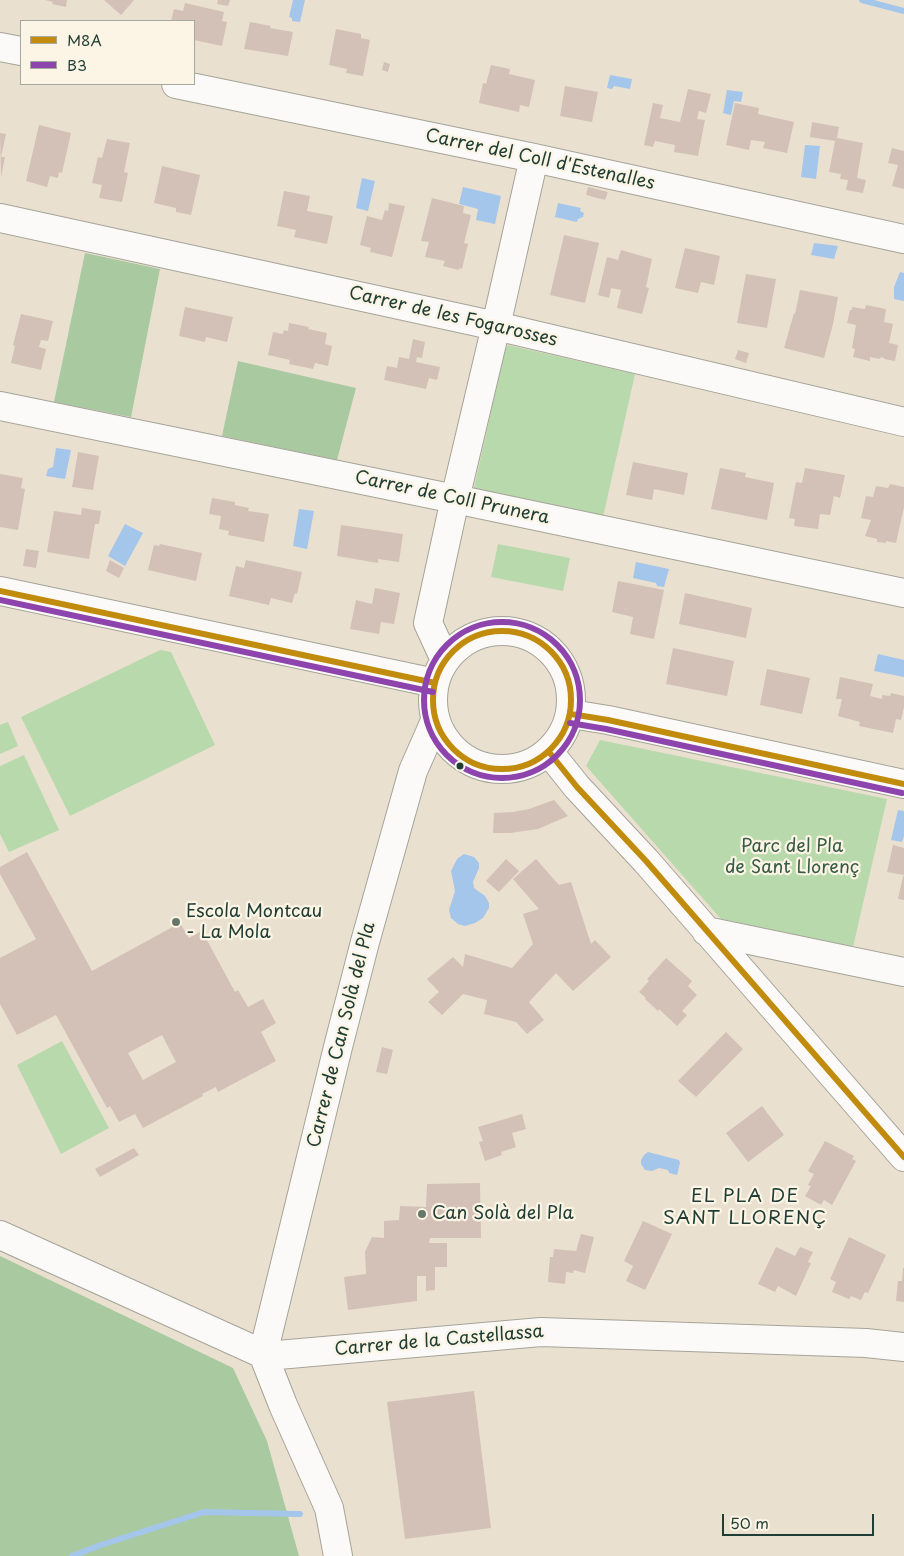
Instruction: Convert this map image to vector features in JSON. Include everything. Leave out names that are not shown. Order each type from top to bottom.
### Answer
[{"type":"street","points":[[0,47],[20,52]]},
{"type":"street","name":"Carrer del Coll d'Estenalles","points":[[181,85],[534,158],[904,239]]},
{"type":"street","points":[[440,672],[428,623],[534,158]]},
{"type":"street","name":"Carrer de les Fogarosses","points":[[0,218],[496,326],[904,422]]},
{"type":"street","name":"Carrer de Coll Prunera","points":[[0,406],[455,498],[904,593]]},
{"type":"street","points":[[0,591],[440,672]]},
{"type":"street","points":[[500,630],[523,633],[542,642],[558,658],[568,674],[572,696],[571,714],[562,736],[549,752],[531,764],[514,769],[495,770],[470,762],[456,752],[442,736],[436,720],[433,698],[440,672],[458,645],[478,634],[500,630]]},
{"type":"street","points":[[571,714],[608,720],[904,784]]},
{"type":"street","name":"Carrer de Can Solà del Pla","points":[[263,1354],[338,1047],[412,771],[436,720]]},
{"type":"street","points":[[549,752],[903,1154]]},
{"type":"street","points":[[706,931],[904,972]]},
{"type":"street","name":"Carrer de la Castellassa","points":[[0,1234],[263,1354],[278,1355],[540,1332],[866,1343],[904,1347]]},
{"type":"street","points":[[263,1354],[283,1405],[329,1508],[338,1556]]},
{"type":"green space","points":[[85,253],[160,269],[131,417],[54,402]]},
{"type":"green space","points":[[508,345],[635,374],[603,517],[476,491],[474,488],[505,349]]},
{"type":"green space","points":[[238,361],[356,388],[337,460],[222,436]]},
{"type":"green space","points":[[498,544],[570,558],[563,591],[491,577]]},
{"type":"green space","points":[[160,650],[171,652],[215,745],[70,816],[21,717]]},
{"type":"green space","points":[[8,722],[18,746],[0,754],[0,725]]},
{"type":"green space","name":"Parc del Pla de Sant Llorenç","points":[[600,740],[887,799],[853,947],[721,919],[586,766]]},
{"type":"green space","points":[[24,755],[59,830],[9,852],[0,834],[0,766]]},
{"type":"green space","points":[[62,1041],[109,1128],[61,1154],[17,1065]]},
{"type":"green space","points":[[0,1256],[233,1368],[267,1441],[299,1556],[0,1556]]},
{"type":"water","points":[[293,0],[305,0],[300,22],[292,21],[292,18],[289,17]]},
{"type":"water","points":[[610,75],[632,79],[630,89],[614,86],[612,89],[607,88]]},
{"type":"water","points":[[727,90],[743,92],[741,102],[734,101],[731,115],[723,113]]},
{"type":"water","points":[[805,145],[820,146],[816,179],[801,177]]},
{"type":"water","points":[[362,178],[375,181],[368,211],[356,208]]},
{"type":"water","points":[[463,187],[501,196],[495,224],[476,220],[478,209],[459,204]]},
{"type":"water","points":[[558,203],[581,208],[580,211],[584,213],[583,217],[578,219],[577,222],[555,217]]},
{"type":"water","points":[[814,243],[838,246],[834,259],[811,255]]},
{"type":"water","points":[[900,272],[904,273],[904,301],[894,299],[894,287]]},
{"type":"water","points":[[56,448],[71,450],[65,479],[46,476],[48,469],[53,467]]},
{"type":"water","points":[[299,509],[314,511],[307,549],[293,546]]},
{"type":"water","points":[[125,524],[143,533],[125,566],[108,556]]},
{"type":"water","points":[[636,562],[669,569],[664,587],[657,586],[656,583],[633,578]]},
{"type":"water","points":[[878,654],[904,660],[904,677],[874,671]]},
{"type":"water","points":[[898,810],[904,811],[904,836],[902,842],[891,840]]},
{"type":"water","points":[[464,854],[474,857],[479,863],[479,868],[473,882],[474,888],[485,896],[489,903],[489,908],[483,918],[465,926],[458,924],[451,918],[449,910],[455,891],[451,871],[457,859]]},
{"type":"water","points":[[648,1152],[679,1160],[677,1175],[659,1168],[652,1171],[645,1170],[641,1160]]},
{"type":"building","points":[[45,0],[67,0],[66,7],[52,4],[53,2]]},
{"type":"building","points":[[104,0],[134,0],[121,15]]},
{"type":"building","points":[[218,0],[230,0],[228,6],[217,4]]},
{"type":"building","points":[[185,3],[224,12],[222,21],[227,22],[222,46],[195,40],[195,20],[171,20],[174,9],[183,11]]},
{"type":"building","points":[[250,22],[293,32],[288,56],[244,49]]},
{"type":"building","points":[[336,29],[361,34],[361,38],[370,40],[363,76],[346,73],[347,69],[329,65]]},
{"type":"building","points":[[384,62],[390,64],[388,72],[382,70]]},
{"type":"building","points":[[491,65],[510,69],[509,74],[535,80],[529,107],[520,105],[519,112],[479,103],[483,83],[486,84]]},
{"type":"building","points":[[565,86],[598,92],[592,122],[560,116]]},
{"type":"building","points":[[688,89],[711,94],[706,113],[699,111],[697,119],[705,120],[698,156],[674,152],[675,145],[655,141],[653,147],[644,145],[653,103],[663,105],[660,118],[680,122]]},
{"type":"building","points":[[735,103],[759,108],[758,114],[794,122],[787,153],[763,148],[765,142],[751,140],[749,150],[726,145]]},
{"type":"building","points":[[812,122],[839,127],[837,138],[863,143],[857,178],[866,180],[863,193],[846,190],[848,180],[840,179],[841,174],[829,172],[835,141],[810,137]]},
{"type":"building","points":[[39,125],[71,133],[62,173],[59,172],[58,178],[50,176],[47,187],[26,181]]},
{"type":"building","points":[[0,133],[6,134],[1,157],[5,157],[1,177]]},
{"type":"building","points":[[107,139],[130,143],[124,172],[128,173],[122,202],[99,198],[102,185],[92,183],[98,157],[102,158]]},
{"type":"building","points":[[892,148],[904,151],[904,189],[892,186],[898,165],[888,163]]},
{"type":"building","points":[[162,166],[200,175],[191,215],[176,212],[176,208],[154,203]]},
{"type":"building","points":[[588,187],[608,192],[605,200],[586,195]]},
{"type":"building","points":[[284,191],[310,196],[307,211],[333,216],[327,244],[294,237],[296,230],[277,226]]},
{"type":"building","points":[[432,198],[464,206],[463,213],[471,215],[464,243],[468,244],[462,269],[443,266],[445,261],[425,257],[429,242],[421,241]]},
{"type":"building","points":[[389,203],[405,206],[392,257],[370,252],[371,248],[360,245],[367,216],[382,220],[385,210],[388,211]]},
{"type":"building","points":[[564,235],[599,243],[585,303],[550,295]]},
{"type":"building","points":[[685,248],[720,256],[714,285],[701,282],[698,293],[675,288]]},
{"type":"building","points":[[621,250],[652,259],[646,287],[649,288],[642,314],[617,308],[621,290],[611,288],[609,298],[598,295],[607,257],[618,260]]},
{"type":"building","points":[[746,274],[776,279],[767,328],[737,323]]},
{"type":"building","points":[[800,290],[838,297],[824,358],[784,348],[795,314]]},
{"type":"building","points":[[866,305],[886,309],[884,322],[893,324],[889,343],[898,345],[895,361],[881,357],[880,359],[870,357],[870,361],[853,357],[855,349],[852,348],[856,325],[847,323],[850,310],[852,310],[852,307],[865,309]]},
{"type":"building","points":[[185,307],[233,317],[227,342],[206,337],[205,342],[179,336]]},
{"type":"building","points":[[21,314],[53,321],[48,341],[41,340],[39,347],[46,349],[41,370],[11,363],[15,346],[13,345]]},
{"type":"building","points":[[289,323],[327,333],[325,344],[332,346],[328,366],[315,363],[313,369],[289,364],[290,360],[268,355],[273,332],[283,334],[284,330],[288,331]]},
{"type":"building","points":[[413,339],[425,342],[422,358],[417,357],[416,362],[440,367],[437,380],[429,378],[426,389],[384,380],[387,366],[397,368],[399,357],[409,359]]},
{"type":"building","points":[[738,350],[749,353],[746,363],[735,359]]},
{"type":"building","points":[[78,452],[99,456],[93,490],[72,487]]},
{"type":"building","points":[[633,462],[688,473],[684,495],[654,489],[652,500],[626,495]]},
{"type":"building","points":[[720,468],[746,473],[745,477],[774,483],[767,520],[711,509]]},
{"type":"building","points":[[805,468],[845,475],[840,498],[834,496],[830,515],[820,514],[818,529],[794,526],[795,519],[789,518],[796,482],[802,483]]},
{"type":"building","points":[[0,474],[23,478],[21,488],[25,489],[18,530],[0,527]]},
{"type":"building","points":[[890,484],[904,487],[904,507],[896,543],[877,542],[877,539],[865,536],[871,520],[861,518],[866,496],[873,497],[876,486],[888,488]]},
{"type":"building","points":[[212,498],[235,502],[235,505],[249,508],[248,511],[269,514],[264,542],[228,535],[229,531],[219,529],[221,516],[209,514]]},
{"type":"building","points":[[82,508],[101,511],[99,524],[95,524],[89,559],[47,552],[54,511],[81,515]]},
{"type":"building","points":[[341,525],[403,534],[399,562],[378,559],[378,563],[337,556]]},
{"type":"building","points":[[160,544],[202,553],[196,581],[148,570],[154,545],[159,546]]},
{"type":"building","points":[[26,549],[39,551],[36,568],[23,566]]},
{"type":"building","points":[[110,560],[124,568],[119,578],[106,571]]},
{"type":"building","points":[[246,560],[302,572],[297,594],[295,593],[292,603],[271,598],[269,605],[229,596],[236,566],[244,568]]},
{"type":"building","points":[[618,581],[664,590],[654,639],[630,634],[633,617],[612,612]]},
{"type":"building","points":[[375,588],[400,593],[394,624],[381,622],[379,634],[350,629],[356,600],[372,604]]},
{"type":"building","points":[[685,593],[752,608],[746,638],[679,624]]},
{"type":"building","points":[[673,648],[734,661],[727,696],[666,684]]},
{"type":"building","points":[[767,669],[810,678],[802,714],[760,705]]},
{"type":"building","points":[[840,677],[873,684],[870,696],[882,699],[882,695],[890,696],[891,693],[904,696],[901,720],[896,719],[893,733],[859,726],[860,722],[838,716],[842,699],[836,699]]},
{"type":"building","points":[[554,800],[568,816],[538,829],[510,833],[493,833],[494,813],[529,809]]},
{"type":"building","points":[[893,845],[904,848],[904,875],[887,872]]},
{"type":"building","points":[[27,852],[92,971],[180,923],[189,938],[202,931],[235,992],[238,990],[248,1007],[263,999],[276,1023],[261,1032],[276,1061],[218,1092],[216,1087],[202,1094],[203,1096],[143,1128],[135,1114],[119,1122],[110,1106],[107,1108],[56,1015],[17,1035],[0,1004],[0,958],[36,939],[0,874],[0,867]],"holes":[[[162,1035],[176,1062],[143,1080],[128,1053]]]},
{"type":"building","points":[[506,859],[519,871],[499,892],[486,881]]},
{"type":"building","points":[[536,859],[559,885],[571,882],[591,944],[595,940],[611,957],[573,991],[556,973],[529,1002],[544,1020],[527,1034],[516,1022],[484,1014],[487,1000],[463,994],[442,1015],[428,1002],[439,992],[427,979],[453,957],[463,967],[465,954],[512,968],[533,944],[523,914],[539,909],[513,879]]},
{"type":"building","points":[[904,876],[904,900],[898,899]]},
{"type":"building","points":[[666,958],[692,981],[688,986],[697,995],[682,1011],[687,1015],[677,1026],[639,992],[649,981],[647,979]]},
{"type":"building","points":[[726,1032],[743,1049],[696,1097],[678,1081]]},
{"type":"building","points":[[382,1047],[393,1050],[387,1074],[376,1072]]},
{"type":"building","points":[[762,1106],[784,1135],[748,1162],[726,1133]]},
{"type":"building","points":[[522,1114],[526,1129],[512,1133],[516,1147],[501,1152],[502,1155],[485,1161],[479,1142],[483,1141],[478,1127]]},
{"type":"building","points":[[825,1141],[854,1156],[852,1159],[856,1161],[832,1205],[824,1200],[821,1205],[805,1196],[811,1186],[808,1185],[814,1174],[808,1171]]},
{"type":"building","points":[[134,1148],[139,1155],[100,1177],[95,1169]]},
{"type":"building","points":[[480,1183],[481,1238],[430,1238],[429,1243],[447,1243],[447,1267],[435,1267],[435,1290],[426,1291],[426,1276],[417,1276],[417,1301],[348,1310],[344,1277],[366,1274],[365,1252],[372,1237],[384,1238],[384,1221],[399,1220],[400,1206],[426,1207],[427,1184]]},
{"type":"building","points":[[643,1221],[672,1234],[645,1290],[626,1281],[633,1266],[624,1261]]},
{"type":"building","points":[[581,1234],[594,1237],[585,1273],[574,1270],[573,1273],[566,1272],[565,1284],[548,1282],[550,1257],[553,1257],[554,1249],[576,1251]]},
{"type":"building","points":[[849,1237],[886,1255],[868,1293],[865,1292],[861,1300],[851,1296],[849,1299],[832,1292],[836,1282],[830,1279]]},
{"type":"building","points":[[776,1247],[795,1256],[800,1247],[813,1252],[808,1262],[811,1263],[796,1296],[778,1286],[775,1292],[758,1284]]},
{"type":"building","points":[[903,1268],[904,1302],[896,1301],[898,1281],[902,1281]]},
{"type":"building","points":[[474,1391],[491,1528],[405,1539],[387,1402]]},
{"type":"waterway","points":[[862,0],[904,11]]},
{"type":"waterway","points":[[72,1556],[204,1512],[300,1514]]},
{"type":"transit line","name":"M8A","points":[[0,591],[435,683]]},
{"type":"transit line","name":"B3","points":[[0,600],[433,692]]},
{"type":"transit line","name":"B3","points":[[494,622],[510,622],[525,625],[539,631],[562,650],[571,663],[577,677],[580,700],[579,715],[571,737],[552,760],[539,769],[525,775],[510,778],[494,778],[479,775],[465,769],[442,750],[433,737],[427,723],[424,708],[424,692],[427,677],[433,663],[452,640],[465,631],[479,625],[494,622]]},
{"type":"transit line","name":"M8A","points":[[502,631],[516,632],[529,636],[541,642],[551,651],[560,661],[566,673],[570,686],[571,700],[570,714],[566,727],[560,739],[551,749],[541,758],[529,764],[516,768],[502,769],[488,768],[475,764],[463,758],[453,749],[444,739],[438,727],[434,714],[433,700],[434,686],[438,673],[444,661],[453,651],[463,642],[475,636],[488,632],[502,631]]},
{"type":"transit line","name":"M8A","points":[[571,714],[608,720],[904,784]]},
{"type":"transit line","name":"B3","points":[[570,723],[606,729],[902,793]]},
{"type":"transit line","name":"M8A","points":[[549,752],[577,787],[646,861],[904,1157]]},
{"type":"place","name":"Escola Montcau - La Mola","points":[[176,922]]},
{"type":"place","name":"Can Solà del Pla","points":[[422,1214]]},
{"type":"district","name":"EL PLA DE SANT LLORENÇ","points":[[745,1208]]}]
